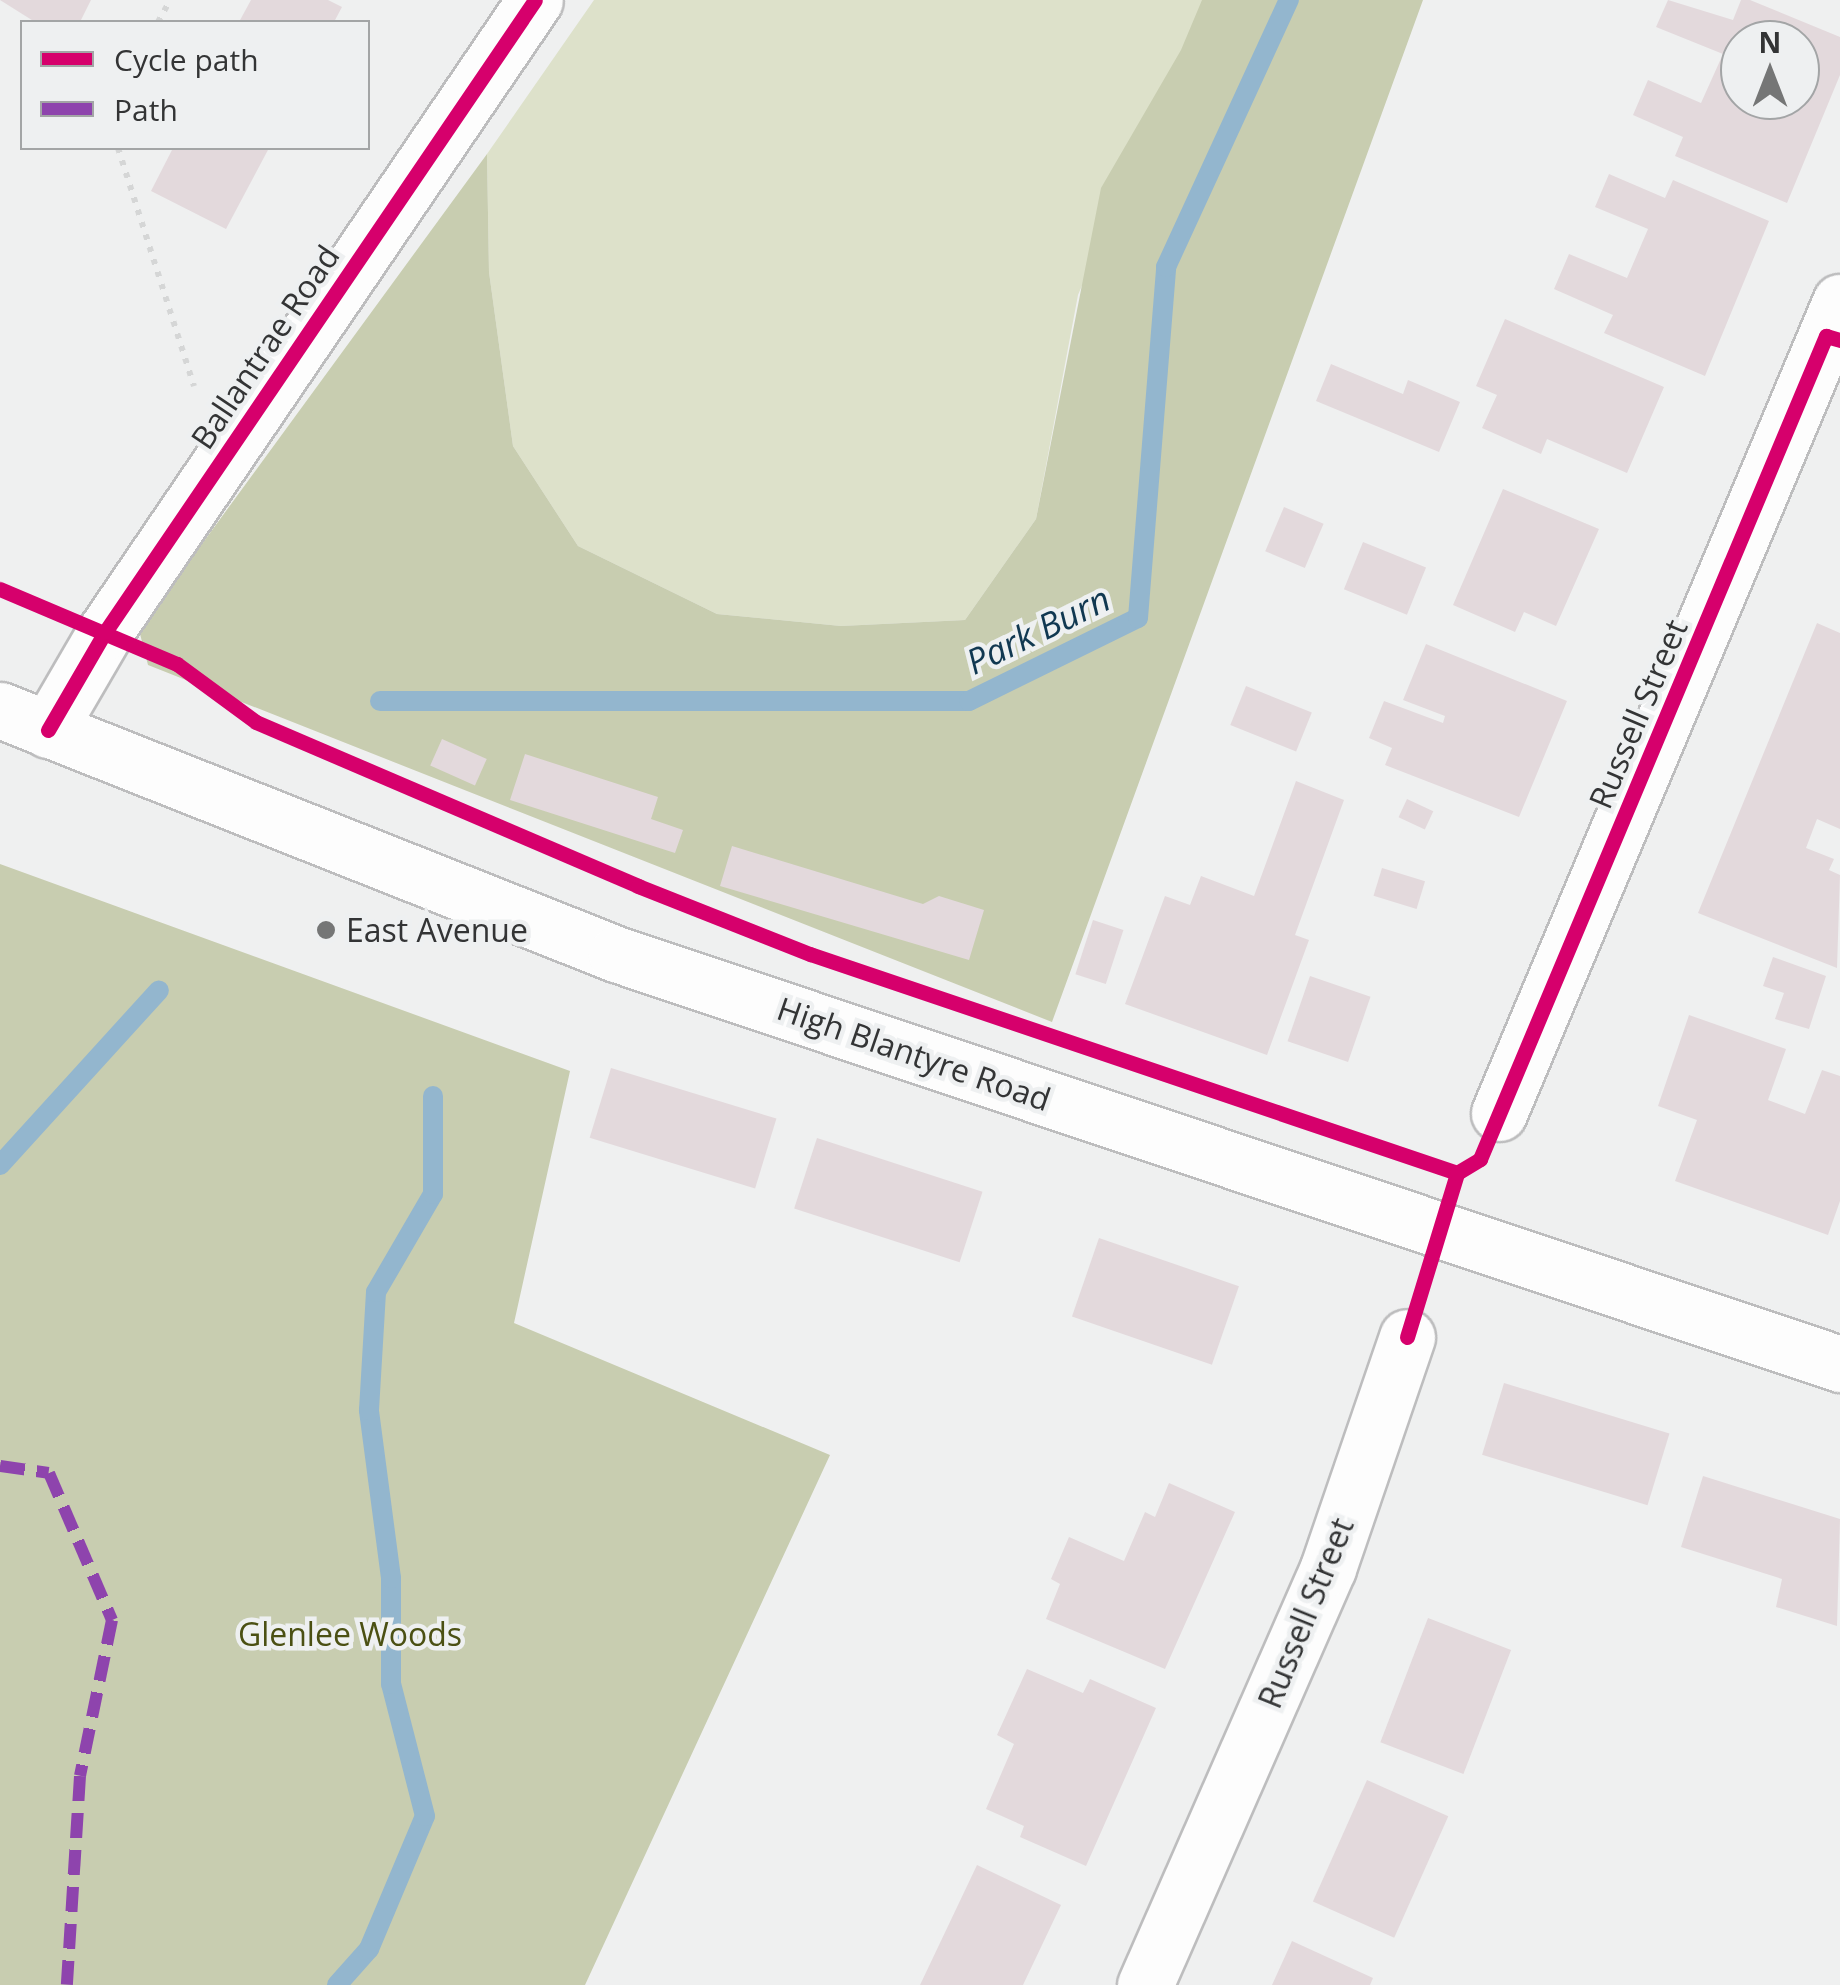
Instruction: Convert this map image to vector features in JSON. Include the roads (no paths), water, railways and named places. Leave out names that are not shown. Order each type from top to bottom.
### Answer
[{"type":"street","name":"Ballantrae Road","points":[[24,720],[105,632],[535,0]]},
{"type":"street","name":"Russell Street","points":[[1500,1113],[1835,326]]},
{"type":"street","name":"High Blantyre Road","points":[[24,720],[616,954],[1840,1364]]},
{"type":"street","name":"Russell Street","points":[[1145,1985],[1328,1568],[1406,1337]]},
{"type":"waterway","name":"Park Burn","points":[[380,701],[969,701],[1138,618],[1166,267],[1289,0]]},
{"type":"waterway","name":"Park Burn","points":[[0,1165],[159,990]]},
{"type":"waterway","points":[[337,1985],[369,1949],[425,1816],[391,1684],[391,1578],[369,1410],[376,1292],[433,1194],[433,1096]]},
{"type":"place","name":"East Avenue","points":[[326,930]]},
{"type":"park label","name":"Glenlee Woods","points":[[350,1634]]}]
